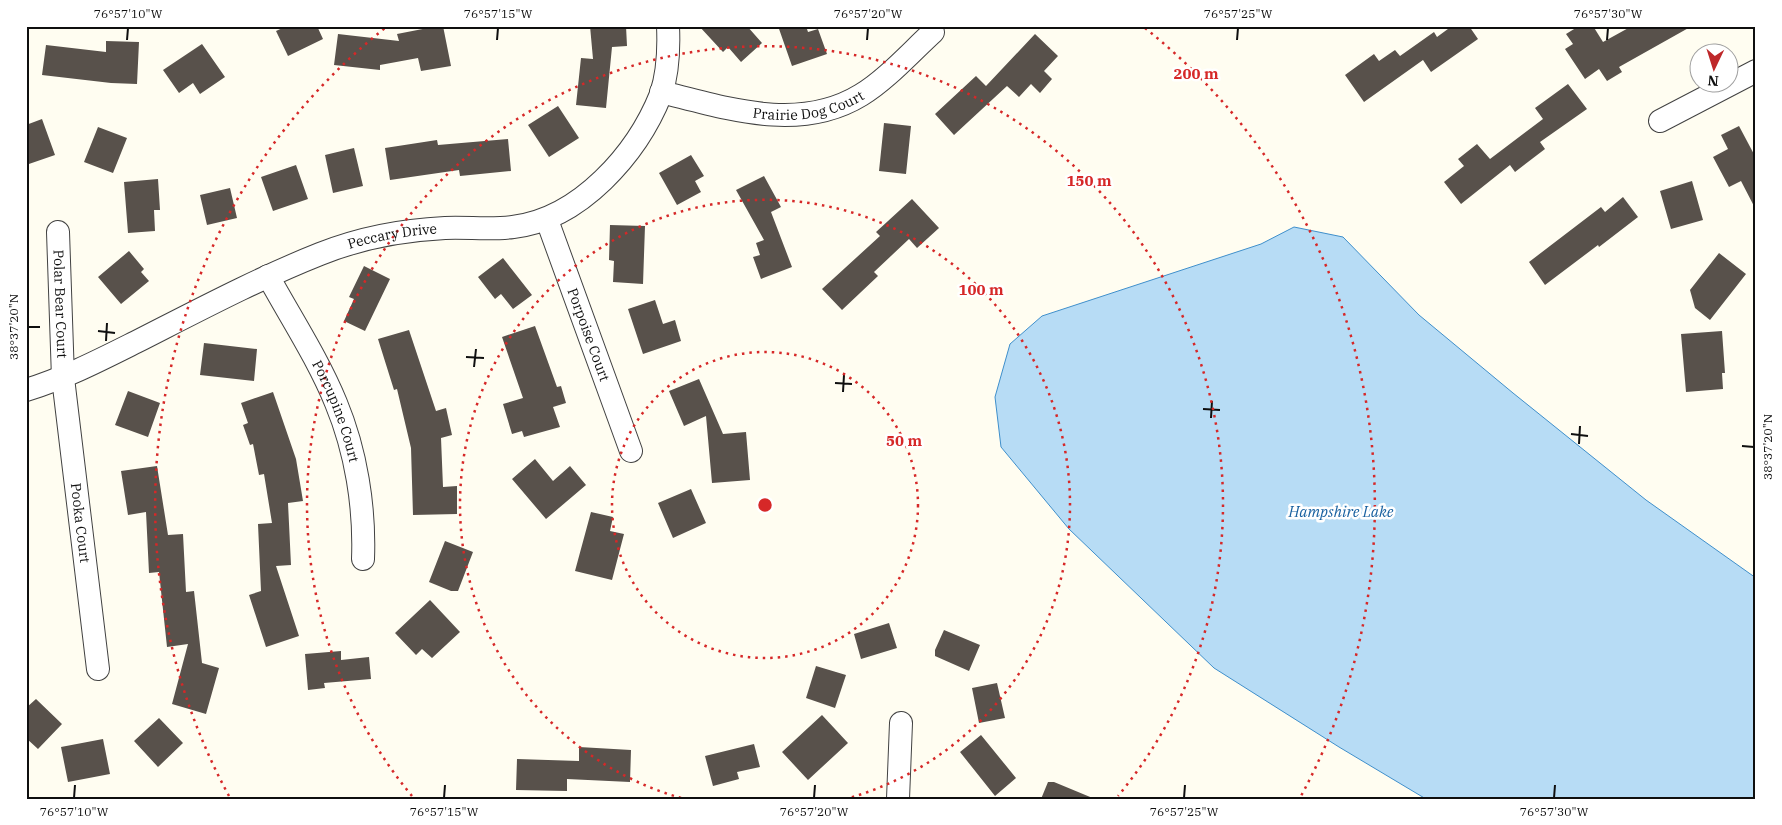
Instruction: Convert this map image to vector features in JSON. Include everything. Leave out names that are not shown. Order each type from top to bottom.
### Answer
[{"type":"street","name":"Peccary Drive","points":[[26,390],[63,378],[268,276],[339,247],[388,234],[444,228],[513,227],[546,220],[578,201],[604,179],[627,154],[642,133],[661,92],[668,56],[668,26]]},
{"type":"street","name":"Prairie Dog Court","points":[[661,92],[744,112],[790,116],[819,112],[839,106],[862,95],[933,32]]},
{"type":"street","points":[[1660,121],[1756,71]]},
{"type":"street","name":"Porpoise Court","points":[[546,220],[631,451]]},
{"type":"street","name":"Polar Bear Court","points":[[58,232],[61,270],[63,378]]},
{"type":"street","name":"Porcupine Court","points":[[268,276],[322,373],[347,433],[360,498],[363,522],[363,559]]},
{"type":"street","name":"Pooka Court","points":[[63,378],[98,669]]},
{"type":"street","points":[[898,799],[901,723]]},
{"type":"water","name":"Hampshire Lake","points":[[1294,227],[1343,237],[1419,315],[1513,393],[1646,500],[1756,578],[1756,799],[1426,799],[1214,668],[1069,529],[1001,447],[995,397],[1010,344],[1042,316],[1261,244]]},
{"type":"building","points":[[287,26],[317,26],[323,39],[288,56],[276,31]]},
{"type":"building","points":[[443,26],[451,66],[421,71],[418,58],[380,65],[380,70],[334,65],[338,34],[399,41],[397,34]]},
{"type":"building","points":[[590,26],[626,26],[627,46],[612,47],[606,108],[576,105],[581,58],[593,59]]},
{"type":"building","points":[[699,26],[747,26],[762,43],[741,62],[728,47],[723,52]]},
{"type":"building","points":[[778,26],[806,26],[808,32],[818,29],[827,54],[792,66]]},
{"type":"building","points":[[1452,26],[1469,26],[1478,39],[1431,72],[1423,60],[1364,102],[1345,75],[1374,54],[1379,61],[1395,50],[1400,56],[1434,32],[1437,37]]},
{"type":"building","points":[[1579,26],[1593,26],[1603,42],[1632,26],[1692,26],[1619,67],[1622,72],[1607,81],[1599,69],[1585,79],[1565,49],[1573,44],[1566,34]]},
{"type":"building","points":[[1035,34],[1058,56],[1044,71],[1052,79],[1040,93],[1031,84],[1019,97],[1007,86],[954,135],[935,114],[976,76],[986,86]]},
{"type":"building","points":[[106,41],[139,42],[137,84],[42,75],[46,45],[106,52]]},
{"type":"building","points":[[202,44],[225,77],[200,94],[193,83],[179,93],[163,70]]},
{"type":"building","points":[[1568,84],[1587,109],[1540,142],[1545,149],[1515,172],[1510,165],[1461,204],[1444,182],[1464,166],[1458,159],[1477,144],[1490,159],[1543,119],[1535,108]]},
{"type":"building","points":[[558,106],[579,138],[549,157],[528,125]]},
{"type":"building","points":[[42,119],[55,155],[26,165],[26,125]]},
{"type":"building","points":[[884,123],[911,126],[906,174],[879,171]]},
{"type":"building","points":[[1739,126],[1756,158],[1756,210],[1741,181],[1729,187],[1713,157],[1728,149],[1721,135]]},
{"type":"building","points":[[98,127],[127,138],[113,173],[84,162]]},
{"type":"building","points":[[508,139],[511,171],[460,176],[459,170],[390,180],[385,148],[437,140],[438,145]]},
{"type":"building","points":[[354,148],[363,186],[333,193],[325,155]]},
{"type":"building","points":[[691,155],[704,176],[695,181],[701,192],[677,205],[659,173]]},
{"type":"building","points":[[296,165],[308,199],[273,211],[261,177]]},
{"type":"building","points":[[764,176],[781,207],[771,212],[792,267],[761,279],[753,257],[760,255],[756,243],[764,240],[736,190]]},
{"type":"building","points":[[158,179],[160,210],[154,210],[155,231],[128,233],[124,182]]},
{"type":"building","points":[[1692,181],[1703,220],[1671,229],[1660,191]]},
{"type":"building","points":[[230,188],[237,218],[207,225],[200,195]]},
{"type":"building","points":[[1623,197],[1638,217],[1545,285],[1529,262],[1601,207],[1605,212]]},
{"type":"building","points":[[912,199],[939,228],[917,248],[909,239],[874,272],[878,276],[842,310],[822,289],[880,236],[876,232]]},
{"type":"building","points":[[610,225],[645,226],[643,284],[613,282],[614,261],[609,260]]},
{"type":"building","points":[[129,251],[144,269],[141,272],[149,281],[121,304],[98,277]]},
{"type":"building","points":[[1719,253],[1746,274],[1710,320],[1695,308],[1690,290]]},
{"type":"building","points":[[503,258],[532,295],[513,309],[501,294],[495,299],[478,277]]},
{"type":"building","points":[[364,266],[390,279],[365,331],[344,321],[354,299],[349,297]]},
{"type":"building","points":[[655,300],[663,324],[675,320],[681,341],[643,354],[628,309]]},
{"type":"building","points":[[535,326],[557,387],[561,386],[566,403],[553,407],[560,427],[524,437],[522,431],[512,434],[503,404],[523,398],[502,337]]},
{"type":"building","points":[[409,330],[436,411],[446,408],[452,435],[441,438],[443,487],[457,486],[457,514],[413,515],[411,448],[397,389],[394,390],[378,339]]},
{"type":"building","points":[[1722,331],[1725,373],[1722,373],[1723,389],[1686,392],[1681,334]]},
{"type":"building","points":[[204,343],[257,349],[254,381],[200,375]]},
{"type":"building","points":[[699,379],[723,434],[746,432],[750,480],[712,483],[706,416],[684,426],[669,391]]},
{"type":"building","points":[[128,391],[160,403],[148,437],[115,425]]},
{"type":"building","points":[[273,392],[296,459],[303,501],[288,503],[291,565],[276,566],[299,636],[266,647],[249,595],[261,591],[258,524],[272,523],[264,474],[259,475],[253,444],[250,445],[243,425],[248,423],[241,403]]},
{"type":"building","points":[[535,459],[553,481],[570,466],[586,485],[546,519],[512,479]]},
{"type":"building","points":[[157,466],[168,535],[183,534],[186,592],[194,591],[202,663],[219,668],[206,714],[172,704],[188,644],[167,647],[159,572],[149,573],[146,512],[128,515],[121,471]]},
{"type":"building","points":[[691,489],[706,523],[673,538],[658,503]]},
{"type":"building","points":[[591,512],[613,517],[610,531],[624,534],[612,580],[575,571]]},
{"type":"building","points":[[445,541],[473,552],[458,591],[451,591],[429,582]]},
{"type":"building","points":[[430,600],[460,632],[432,658],[422,649],[416,655],[395,633]]},
{"type":"building","points":[[889,623],[897,648],[861,659],[854,634]]},
{"type":"building","points":[[944,630],[980,645],[969,671],[935,656],[935,650]]},
{"type":"building","points":[[341,651],[341,660],[369,657],[371,679],[324,683],[325,688],[308,690],[305,654]]},
{"type":"building","points":[[816,666],[846,675],[835,708],[806,698]]},
{"type":"building","points":[[997,683],[1005,718],[979,723],[972,688]]},
{"type":"building","points":[[36,699],[62,724],[38,749],[26,738],[26,708]]},
{"type":"building","points":[[822,715],[848,743],[808,780],[782,752]]},
{"type":"building","points":[[159,718],[183,743],[158,767],[134,741]]},
{"type":"building","points":[[981,735],[1016,778],[995,796],[960,752]]},
{"type":"building","points":[[103,739],[110,774],[68,782],[61,747]]},
{"type":"building","points":[[754,744],[760,767],[737,772],[739,779],[713,786],[705,756]]},
{"type":"building","points":[[579,747],[631,750],[630,782],[567,779],[567,791],[516,790],[517,759],[579,761]]},
{"type":"building","points":[[1048,782],[1054,782],[1095,799],[1041,799]]}]
